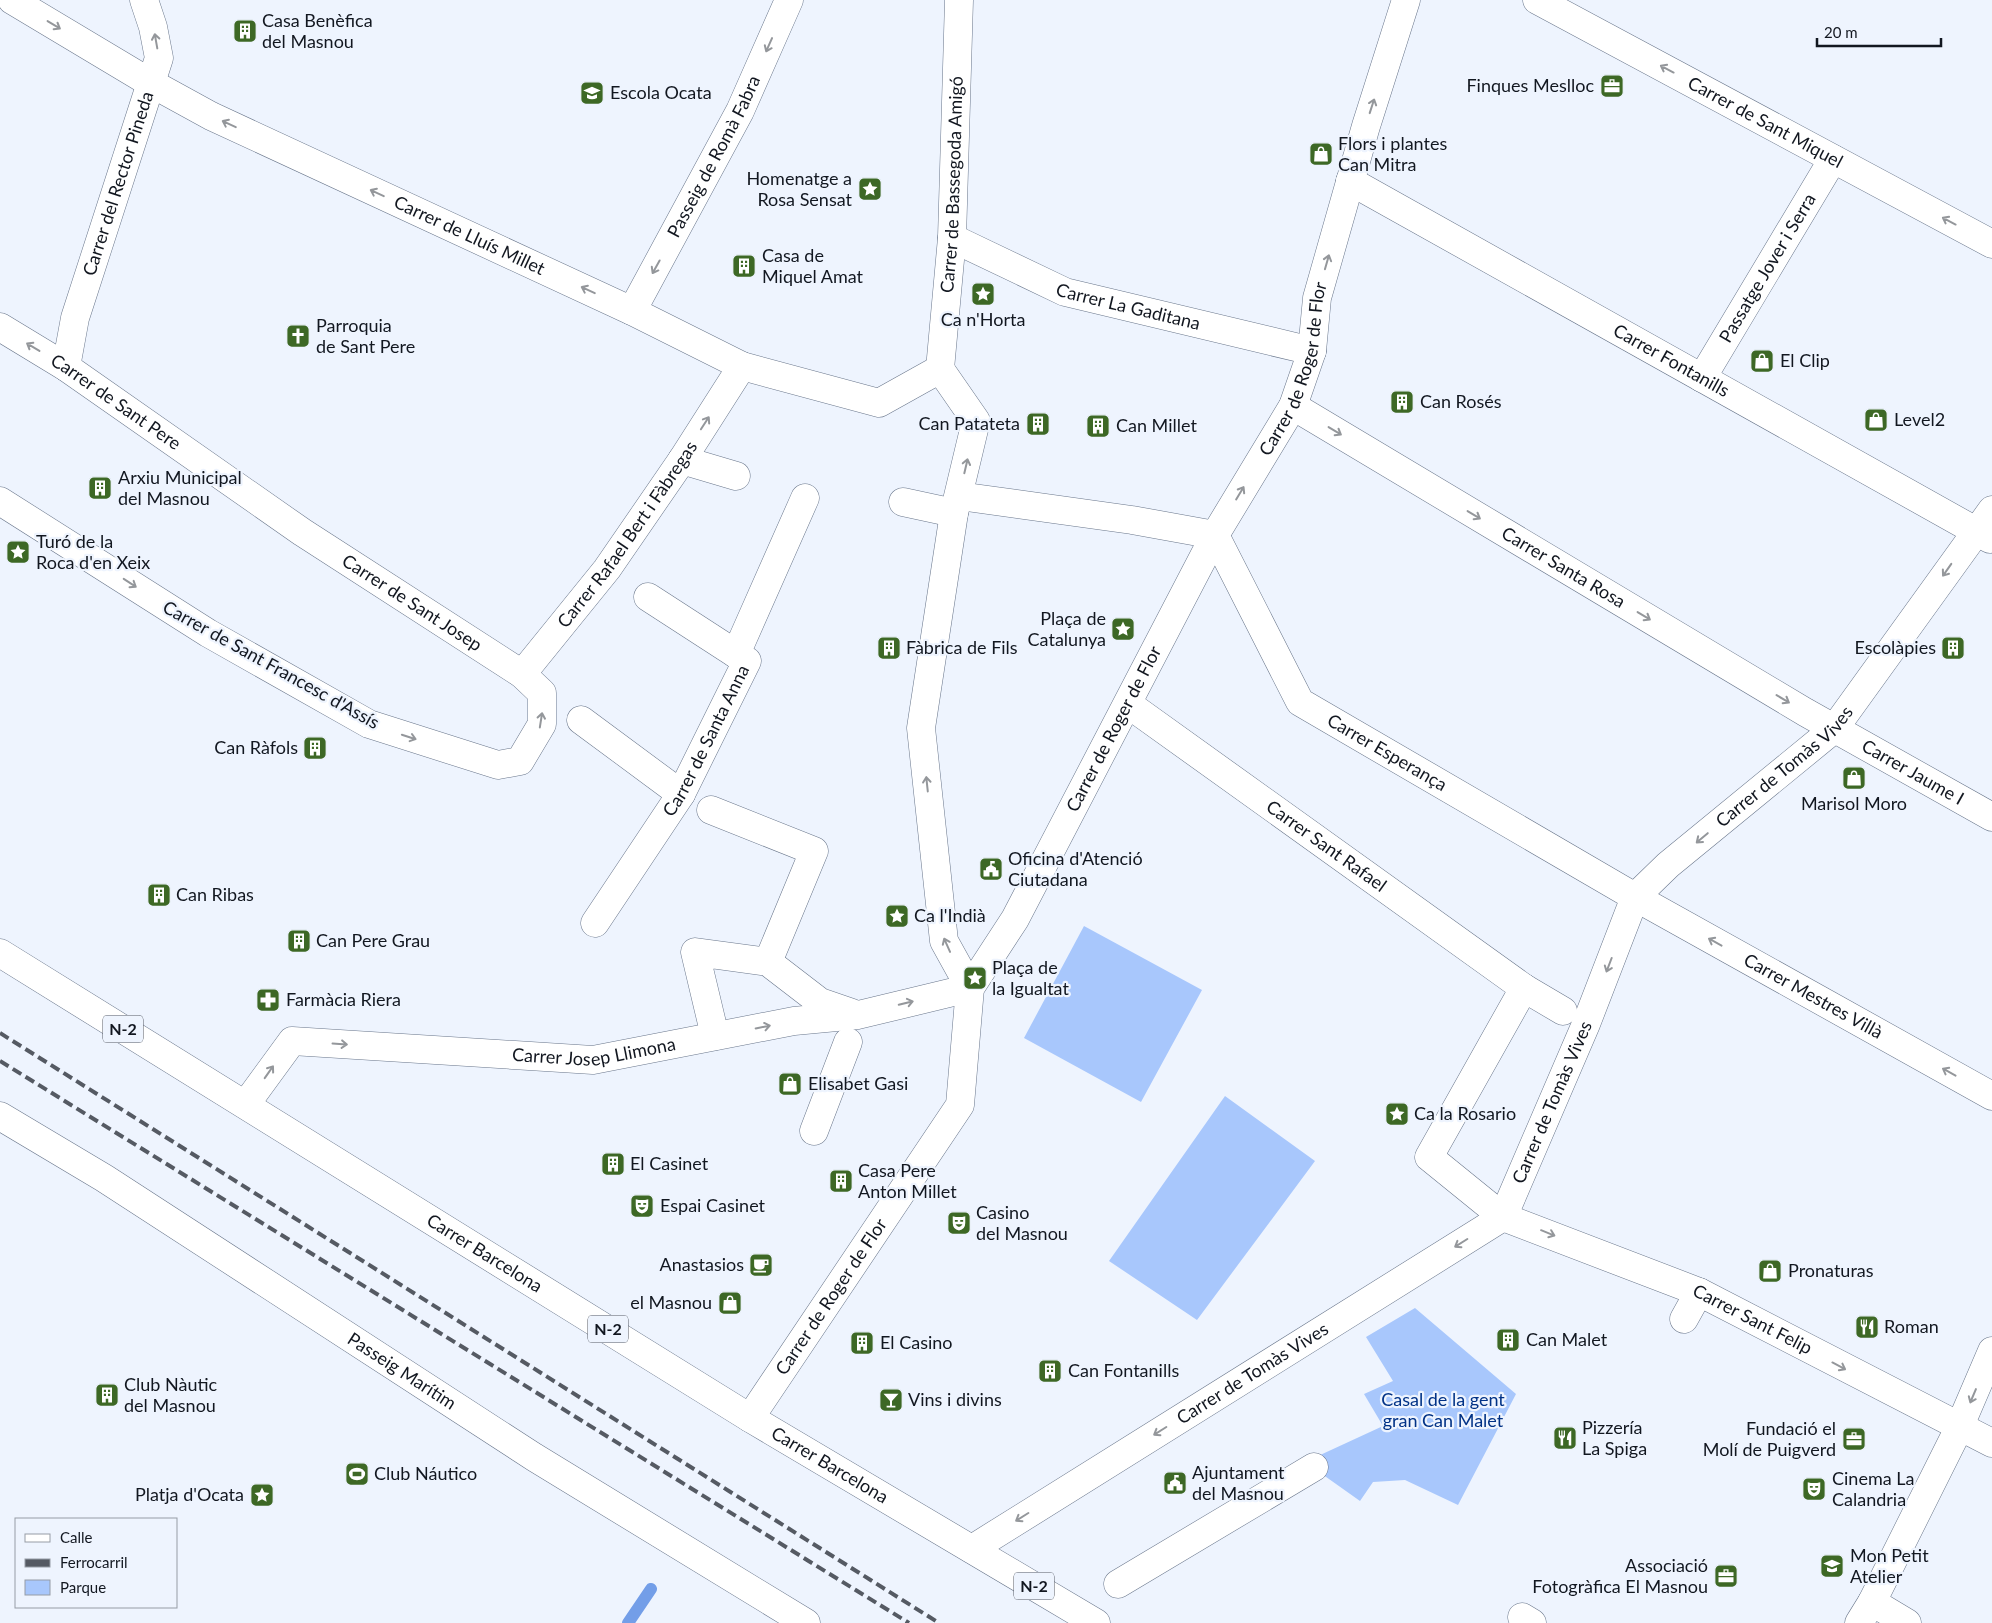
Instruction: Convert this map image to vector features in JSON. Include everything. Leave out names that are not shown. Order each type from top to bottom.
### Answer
[{"type":"street","name":"Carrer de Lluís Millet","points":[[12,0],[211,116],[632,311],[742,366],[879,403],[940,369]]},
{"type":"street","name":"Carrer del Rector Pineda","points":[[66,367],[75,318],[159,58],[153,27],[144,0]]},
{"type":"street","name":"Passeig de Romà Fabra","points":[[632,311],[740,111],[789,0]]},
{"type":"street","name":"Carrer de Bassegoda Amigó","points":[[940,369],[952,238],[959,0]]},
{"type":"street","name":"Carrer de Roger de Flor","points":[[750,1418],[960,1105],[970,988],[1015,919],[1215,535],[1293,406],[1312,351],[1317,298],[1350,180],[1406,0]]},
{"type":"street","name":"Carrer de Sant Miquel","points":[[1537,0],[1992,244]]},
{"type":"street","name":"Passatge Jover i Serra","points":[[1702,378],[1833,159]]},
{"type":"street","name":"Carrer Fontanills","points":[[1350,180],[1984,536]]},
{"type":"street","name":"Carrer La Gaditana","points":[[952,238],[1065,292],[1312,351]]},
{"type":"street","name":"Carrer de Sant Pere","points":[[0,327],[66,367],[302,532]]},
{"type":"street","name":"Carrer Rafael Bert i Fàbregas","points":[[522,674],[607,569],[682,460],[742,366]]},
{"type":"street","points":[[940,369],[976,421],[957,505],[921,728],[944,941],[970,988]]},
{"type":"street","name":"Carrer Santa Rosa","points":[[1293,406],[1834,729]]},
{"type":"street","points":[[682,460],[736,476]]},
{"type":"street","name":"Carrer de Santa Anna","points":[[596,923],[681,794],[747,661],[736,654],[805,498]]},
{"type":"street","name":"Carrer de Sant Francesc d'Assís","points":[[0,501],[208,634],[369,724],[498,765],[520,761],[542,724],[542,693],[522,674]]},
{"type":"street","points":[[903,502],[1132,520],[1215,535]]},
{"type":"street","name":"Carrer de Tomàs Vives","points":[[972,1550],[1502,1217],[1586,1024],[1635,898],[1668,865],[1834,729],[1984,536],[1992,510]]},
{"type":"street","name":"Carrer de Sant Josep","points":[[302,532],[522,674]]},
{"type":"street","name":"Carrer Esperança","points":[[1215,535],[1300,702],[1635,898]]},
{"type":"street","points":[[648,597],[736,654]]},
{"type":"street","name":"Carrer Sant Rafael","points":[[1128,704],[1524,988],[1563,1011]]},
{"type":"street","points":[[581,720],[681,794]]},
{"type":"street","name":"Carrer Jaume I","points":[[1834,729],[1992,817]]},
{"type":"street","points":[[712,810],[814,850],[768,962]]},
{"type":"street","name":"Carrer Mestres Villà","points":[[1635,898],[1992,1096]]},
{"type":"street","points":[[715,1036],[695,952],[768,962],[820,1002],[858,1015]]},
{"type":"street","name":"Carrer Barcelona","points":[[0,953],[750,1418],[972,1550]]},
{"type":"street","name":"Carrer Josep Llimona","points":[[246,1104],[292,1041],[593,1060],[794,1021],[858,1015],[970,988]]},
{"type":"street","points":[[1502,1217],[1429,1157],[1524,988]]},
{"type":"street","points":[[814,1131],[848,1042]]},
{"type":"street","name":"Passeig Marítim","points":[[0,1116],[112,1184],[534,1458],[806,1623]]},
{"type":"street","name":"Carrer Sant Felip","points":[[1502,1217],[1699,1292],[1992,1444]]},
{"type":"street","points":[[1684,1319],[1699,1292]]},
{"type":"street","points":[[1907,1623],[1866,1613],[1959,1428],[1992,1351]]},
{"type":"street","points":[[1118,1584],[1314,1467]]},
{"type":"street","name":"N-2","points":[[972,1550],[1096,1623]]},
{"type":"green space","points":[[1084,926],[1202,990],[1141,1102],[1024,1038]]},
{"type":"green space","points":[[1225,1096],[1315,1161],[1197,1320],[1109,1261]]},
{"type":"green space","name":"Casal de la gent gran Can Malet","points":[[1415,1308],[1516,1394],[1458,1505],[1405,1480],[1373,1482],[1360,1501],[1305,1462],[1383,1426],[1364,1394],[1393,1381],[1366,1337]]},
{"type":"waterway","points":[[628,1623],[651,1589]]},
{"type":"railway","points":[[0,1033],[939,1623]]},
{"type":"railway","points":[[0,1061],[909,1623]]},
{"type":"place","name":"Casa Benèfica del Masnou","points":[[245,31]]},
{"type":"place","name":"Finques Meslloc","points":[[1612,86]]},
{"type":"place","name":"Escola Ocata","points":[[592,93]]},
{"type":"place","name":"Flors i plantes Can Mitra","points":[[1321,154]]},
{"type":"place","name":"Homenatge a Rosa Sensat","points":[[870,189]]},
{"type":"place","name":"Casa de Miquel Amat","points":[[744,266]]},
{"type":"place","name":"Ca n'Horta","points":[[983,294]]},
{"type":"place","name":"Parroquia de Sant Pere","points":[[298,336]]},
{"type":"place","name":"El Clip","points":[[1762,361]]},
{"type":"place","name":"Can Rosés","points":[[1402,402]]},
{"type":"place","name":"Level2","points":[[1876,420]]},
{"type":"place","name":"Can Patateta","points":[[1038,424]]},
{"type":"place","name":"Can Millet","points":[[1098,426]]},
{"type":"place","name":"Arxiu Municipal del Masnou","points":[[100,488]]},
{"type":"place","name":"Turó de la Roca d'en Xeix","points":[[18,552]]},
{"type":"place","name":"Plaça de Catalunya","points":[[1123,629]]},
{"type":"place","name":"Fàbrica de Fils","points":[[889,648]]},
{"type":"place","name":"Escolàpies","points":[[1953,648]]},
{"type":"place","name":"Can Ràfols","points":[[315,748]]},
{"type":"place","name":"Marisol Moro","points":[[1854,778]]},
{"type":"place","name":"Oficina d'Atenció Ciutadana","points":[[991,869]]},
{"type":"place","name":"Can Ribas","points":[[159,895]]},
{"type":"place","name":"Ca l'Indià","points":[[897,916]]},
{"type":"place","name":"Can Pere Grau","points":[[299,941]]},
{"type":"place","name":"Plaça de la Igualtat","points":[[975,978]]},
{"type":"place","name":"Farmàcia Riera","points":[[268,1000]]},
{"type":"place","name":"Elisabet Gasi","points":[[790,1084]]},
{"type":"place","name":"Ca la Rosario","points":[[1397,1114]]},
{"type":"place","name":"El Casinet","points":[[613,1164]]},
{"type":"place","name":"Casa Pere Anton Millet","points":[[841,1181]]},
{"type":"place","name":"Espai Casinet","points":[[642,1206]]},
{"type":"place","name":"Casino del Masnou","points":[[959,1223]]},
{"type":"place","name":"Anastasios","points":[[761,1265]]},
{"type":"place","name":"Pronaturas","points":[[1770,1271]]},
{"type":"place","name":"el Masnou","points":[[730,1303]]},
{"type":"place","name":"Roman","points":[[1867,1327]]},
{"type":"place","name":"Can Malet","points":[[1508,1340]]},
{"type":"place","name":"El Casino","points":[[862,1343]]},
{"type":"place","name":"Can Fontanills","points":[[1050,1371]]},
{"type":"place","name":"Club Nàutic del Masnou","points":[[107,1395]]},
{"type":"place","name":"Vins i divins","points":[[891,1400]]},
{"type":"place","name":"Pizzería La Spiga","points":[[1565,1438]]},
{"type":"place","name":"Fundació el Molí de Puigverd","points":[[1854,1439]]},
{"type":"place","name":"Club Náutico","points":[[357,1474]]},
{"type":"place","name":"Ajuntament del Masnou","points":[[1175,1483]]},
{"type":"place","name":"Cinema La Calandria","points":[[1814,1489]]},
{"type":"place","name":"Platja d'Ocata","points":[[262,1495]]},
{"type":"place","name":"Mon Petit Atelier","points":[[1832,1566]]},
{"type":"place","name":"Associació Fotogràfica El Masnou","points":[[1726,1576]]}]
